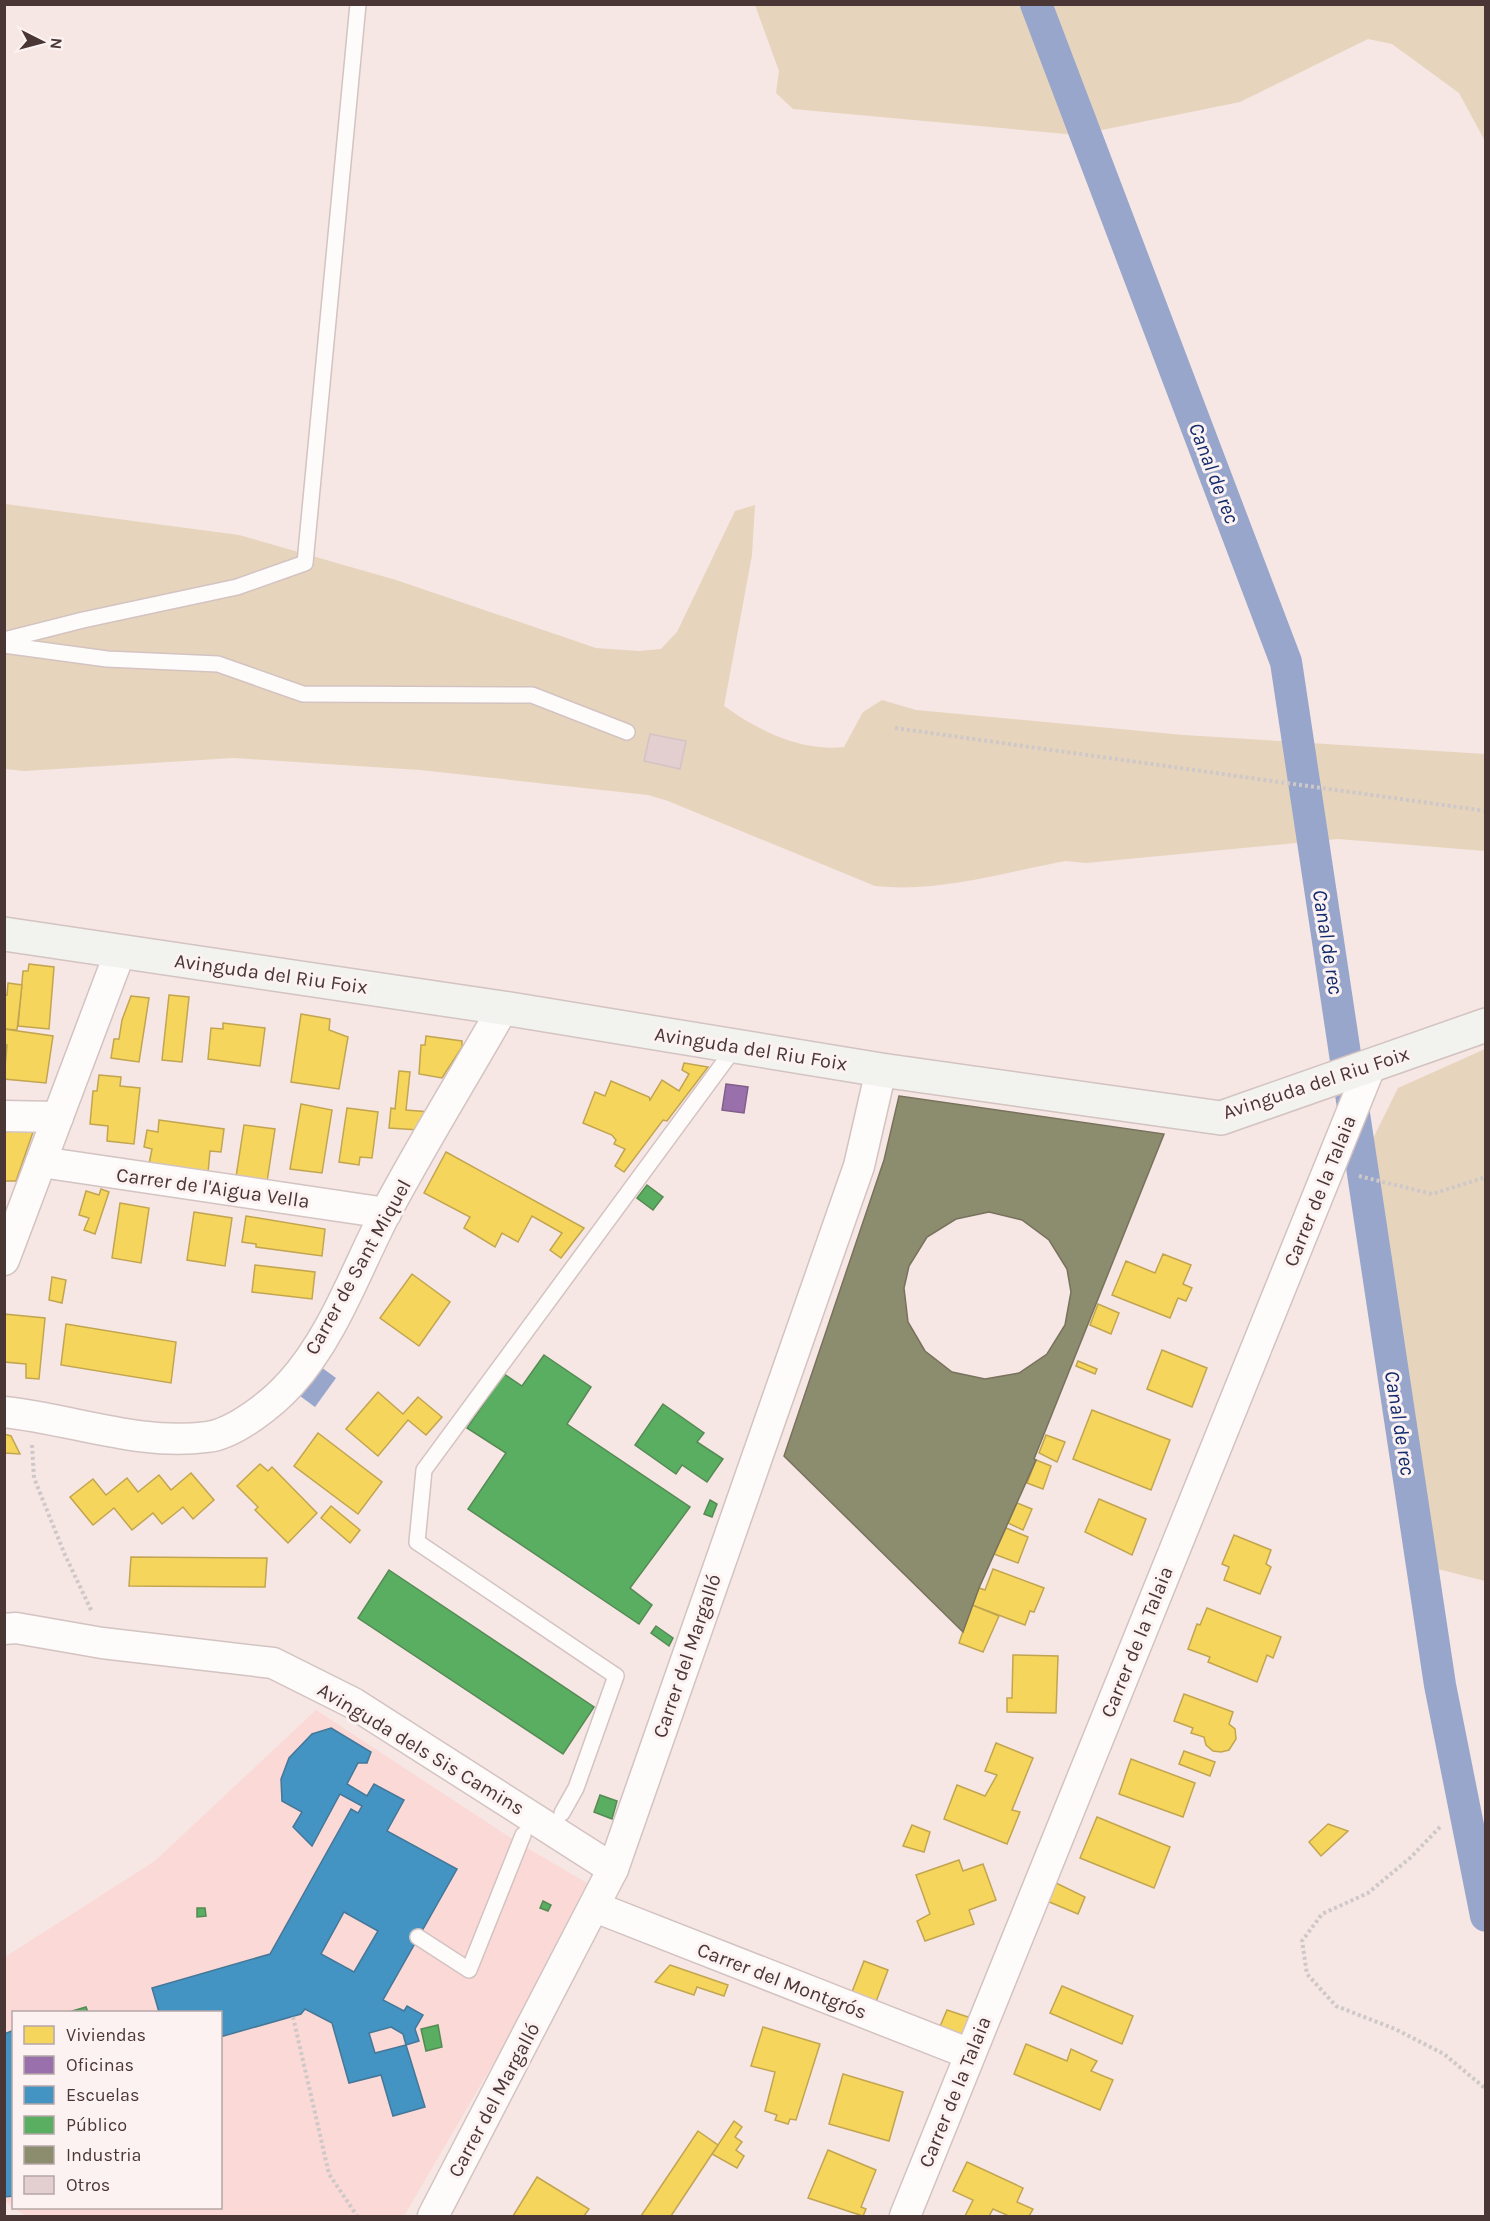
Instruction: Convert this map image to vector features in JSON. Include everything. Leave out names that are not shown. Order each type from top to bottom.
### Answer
[{"type":"street","name":"Avinguda del Riu Foix","points":[[4,934],[503,1008],[881,1070],[1221,1118],[1370,1067],[1485,1024]]},
{"type":"street","points":[[4,1260],[120,952]]},
{"type":"street","name":"Carrer de Sant Miquel","points":[[4,1412],[93,1429],[159,1438],[209,1437],[247,1421],[290,1384],[324,1336],[386,1213],[503,1008]]},
{"type":"street","name":"Carrer de la Talaia","points":[[904,2217],[1370,1067]]},
{"type":"street","name":"Carrer del Margalló","points":[[433,2217],[613,1869],[859,1166],[881,1070]]},
{"type":"street","points":[[4,1116],[58,1116]]},
{"type":"street","name":"Carrer de l'Aigua Vella","points":[[41,1162],[386,1213]]},
{"type":"street","name":"Avinguda dels Sis Camins","points":[[4,1629],[16,1628],[102,1643],[273,1663],[353,1703],[613,1869]]},
{"type":"street","name":"Carrer del Montgrós","points":[[595,1907],[970,2054]]},
{"type":"lane","points":[[4,640],[83,620],[237,587],[305,563],[358,4]]},
{"type":"lane","points":[[4,645],[107,659],[218,664],[303,694],[532,695],[627,732]]},
{"type":"lane","points":[[562,1813],[576,1788],[616,1676],[417,1542],[424,1470],[736,1046]]},
{"type":"lane","points":[[418,1937],[469,1970],[523,1835]]},
{"type":"path","points":[[895,728],[1485,811]]},
{"type":"path","points":[[1328,1172],[1432,1194],[1485,1177]]},
{"type":"path","points":[[31,1433],[34,1478],[65,1555],[96,1621]]},
{"type":"path","points":[[1440,1827],[1410,1858],[1368,1893],[1322,1914],[1302,1941],[1307,1974],[1336,2006],[1395,2029],[1444,2054],[1485,2089]]},
{"type":"path","points":[[293,2017],[329,2174],[357,2217]]},
{"type":"shaded area","points":[[755,5],[1485,5],[1485,141],[1459,93],[1392,44],[1368,39],[1240,102],[1077,135],[793,109],[776,93],[779,71]]},
{"type":"shaded area","points":[[5,504],[239,535],[396,580],[596,648],[639,651],[661,649],[677,632],[735,511],[755,505],[752,555],[724,706],[751,724],[796,743],[828,748],[844,747],[863,712],[882,700],[916,710],[1184,735],[1485,754],[1485,851],[1338,839],[1086,863],[1065,861],[970,881],[922,887],[875,886],[668,801],[648,795],[420,770],[233,758],[24,771],[5,769]]},
{"type":"shaded area","points":[[1485,1049],[1485,1581],[1422,1565],[1350,1185],[1398,1088]]},
{"type":"shaded area","points":[[316,1710],[520,1844],[587,1883],[505,2043],[404,2216],[27,2216],[16,2209],[222,2209],[222,2011],[12,2011],[12,2206],[5,2201],[5,1957],[155,1861]]},
{"type":"water","points":[[321,1367],[336,1378],[315,1407],[300,1396]]},
{"type":"building: Viviendas","points":[[29,964],[54,967],[49,1029],[18,1026],[23,971],[28,971]]},
{"type":"building: Viviendas","points":[[8,983],[22,985],[17,1030],[4,1029],[4,995],[7,995]]},
{"type":"building: Viviendas","points":[[169,995],[189,997],[182,1062],[162,1060]]},
{"type":"building: Viviendas","points":[[131,996],[149,998],[139,1062],[111,1058],[114,1039],[119,1039],[122,1020]]},
{"type":"building: Viviendas","points":[[301,1014],[330,1019],[329,1030],[348,1037],[339,1089],[291,1082]]},
{"type":"building: Viviendas","points":[[223,1023],[265,1028],[260,1066],[208,1059],[211,1028],[223,1029]]},
{"type":"building: Viviendas","points":[[4,1029],[53,1036],[46,1083],[4,1079],[7,1045],[4,1045]]},
{"type":"building: Viviendas","points":[[426,1036],[462,1041],[462,1047],[442,1078],[419,1074],[421,1045],[425,1045]]},
{"type":"building: Viviendas","points":[[684,1063],[708,1067],[667,1121],[663,1120],[624,1172],[615,1166],[625,1149],[614,1144],[616,1140],[612,1135],[583,1123],[595,1092],[605,1096],[611,1081],[649,1097],[650,1100],[662,1080],[679,1091],[689,1074],[682,1070]]},
{"type":"building: Viviendas","points":[[399,1071],[410,1072],[406,1110],[430,1112],[419,1130],[389,1128],[391,1108],[395,1109]]},
{"type":"building: Viviendas","points":[[99,1075],[121,1077],[120,1086],[140,1088],[134,1144],[107,1141],[108,1126],[90,1124],[93,1091],[97,1091]]},
{"type":"building: Viviendas","points":[[301,1104],[332,1110],[322,1173],[290,1169]]},
{"type":"building: Viviendas","points":[[347,1108],[378,1112],[372,1158],[360,1157],[359,1165],[339,1162]]},
{"type":"building: Viviendas","points":[[159,1120],[224,1129],[221,1152],[210,1151],[208,1173],[149,1164],[152,1149],[144,1147],[147,1130],[158,1132]]},
{"type":"building: Viviendas","points":[[244,1125],[275,1129],[267,1182],[236,1177]]},
{"type":"building: Viviendas","points":[[4,1128],[33,1132],[16,1181],[4,1181]]},
{"type":"building: Viviendas","points":[[446,1152],[584,1228],[561,1258],[550,1250],[562,1233],[532,1216],[518,1242],[502,1233],[495,1247],[464,1228],[470,1217],[424,1193]]},
{"type":"building: Viviendas","points":[[101,1189],[109,1192],[95,1234],[84,1230],[89,1218],[79,1215],[86,1191],[99,1195]]},
{"type":"building: Viviendas","points":[[120,1203],[149,1208],[141,1263],[112,1258]]},
{"type":"building: Viviendas","points":[[194,1212],[232,1218],[225,1266],[187,1260]]},
{"type":"building: Viviendas","points":[[246,1216],[325,1229],[322,1256],[256,1247],[256,1244],[242,1242]]},
{"type":"building: Viviendas","points":[[1163,1254],[1191,1265],[1183,1284],[1192,1288],[1186,1301],[1178,1298],[1170,1318],[1112,1295],[1126,1261],[1155,1273]]},
{"type":"building: Viviendas","points":[[255,1265],[315,1272],[312,1299],[252,1292]]},
{"type":"building: Viviendas","points":[[412,1274],[450,1302],[419,1346],[380,1318]]},
{"type":"building: Viviendas","points":[[52,1277],[66,1280],[62,1303],[49,1300]]},
{"type":"building: Viviendas","points":[[1098,1304],[1119,1313],[1111,1334],[1090,1325]]},
{"type":"building: Viviendas","points":[[4,1314],[45,1318],[39,1379],[26,1378],[26,1364],[4,1362]]},
{"type":"building: Viviendas","points":[[66,1324],[176,1342],[171,1383],[61,1365]]},
{"type":"building: Viviendas","points":[[1162,1350],[1207,1368],[1192,1407],[1147,1389]]},
{"type":"building: Viviendas","points":[[1078,1361],[1097,1369],[1095,1374],[1076,1366]]},
{"type":"building: Viviendas","points":[[378,1392],[403,1414],[418,1397],[442,1417],[426,1435],[408,1420],[378,1456],[346,1429]]},
{"type":"building: Viviendas","points":[[1092,1410],[1170,1440],[1151,1490],[1073,1459]]},
{"type":"building: Viviendas","points":[[318,1433],[382,1482],[358,1514],[294,1466]]},
{"type":"building: Viviendas","points":[[4,1434],[11,1436],[20,1454],[4,1453]]},
{"type":"building: Viviendas","points":[[1046,1435],[1065,1442],[1057,1462],[1039,1453]]},
{"type":"building: Viviendas","points":[[1036,1460],[1051,1466],[1043,1489],[1027,1483]]},
{"type":"building: Viviendas","points":[[260,1464],[268,1471],[272,1467],[317,1513],[288,1543],[255,1510],[258,1507],[237,1486]]},
{"type":"building: Viviendas","points":[[191,1473],[214,1500],[193,1519],[183,1507],[162,1524],[153,1513],[132,1530],[114,1508],[93,1525],[70,1497],[93,1479],[106,1495],[127,1478],[138,1492],[159,1475],[171,1490]]},
{"type":"building: Viviendas","points":[[1099,1499],[1146,1519],[1132,1555],[1085,1532]]},
{"type":"building: Viviendas","points":[[1017,1503],[1032,1509],[1023,1530],[1008,1523]]},
{"type":"building: Viviendas","points":[[331,1506],[360,1530],[350,1543],[321,1518]]},
{"type":"building: Viviendas","points":[[1006,1528],[1028,1537],[1018,1563],[994,1554]]},
{"type":"building: Viviendas","points":[[1234,1535],[1271,1550],[1266,1564],[1271,1567],[1260,1594],[1224,1580],[1229,1567],[1222,1564]]},
{"type":"building: Viviendas","points":[[131,1557],[267,1558],[265,1587],[129,1586]]},
{"type":"building: Viviendas","points":[[993,1569],[1044,1588],[1034,1612],[1030,1611],[1025,1625],[972,1605],[979,1588],[985,1590]]},
{"type":"building: Viviendas","points":[[972,1605],[999,1616],[983,1652],[959,1643]]},
{"type":"building: Viviendas","points":[[1207,1608],[1281,1637],[1273,1658],[1267,1655],[1257,1682],[1208,1662],[1210,1657],[1188,1649],[1197,1624],[1200,1625]]},
{"type":"building: Viviendas","points":[[1013,1655],[1058,1656],[1056,1713],[1007,1712],[1007,1698],[1012,1698]]},
{"type":"building: Viviendas","points":[[1184,1694],[1233,1712],[1229,1724],[1235,1729],[1236,1739],[1229,1750],[1213,1751],[1206,1745],[1204,1737],[1191,1733],[1193,1728],[1174,1721]]},
{"type":"building: Viviendas","points":[[996,1743],[1033,1758],[1012,1810],[1020,1812],[1007,1844],[944,1819],[957,1785],[985,1796],[997,1775],[985,1771]]},
{"type":"building: Viviendas","points":[[1184,1751],[1215,1762],[1210,1776],[1179,1764]]},
{"type":"building: Viviendas","points":[[1131,1759],[1195,1783],[1183,1817],[1119,1794]]},
{"type":"building: Viviendas","points":[[1097,1817],[1170,1847],[1154,1888],[1080,1858]]},
{"type":"building: Viviendas","points":[[1328,1824],[1348,1831],[1321,1856],[1309,1842]]},
{"type":"building: Viviendas","points":[[912,1825],[930,1832],[924,1852],[903,1846]]},
{"type":"building: Viviendas","points":[[959,1860],[963,1871],[983,1864],[996,1900],[969,1910],[974,1924],[925,1941],[917,1921],[930,1914],[916,1875]]},
{"type":"building: Viviendas","points":[[1054,1882],[1085,1897],[1078,1914],[1047,1901]]},
{"type":"building: Viviendas","points":[[864,1961],[888,1970],[874,2007],[850,1997]]},
{"type":"building: Viviendas","points":[[670,1965],[728,1985],[724,1996],[697,1987],[694,1995],[655,1982]]},
{"type":"building: Viviendas","points":[[1062,1986],[1133,2016],[1122,2044],[1050,2013]]},
{"type":"building: Viviendas","points":[[947,2010],[971,2018],[962,2038],[938,2031]]},
{"type":"building: Viviendas","points":[[763,2027],[820,2044],[796,2120],[790,2119],[788,2124],[775,2120],[777,2115],[765,2111],[775,2072],[751,2066]]},
{"type":"building: Viviendas","points":[[1026,2044],[1067,2061],[1071,2049],[1097,2061],[1091,2071],[1113,2080],[1100,2110],[1014,2074]]},
{"type":"building: Viviendas","points":[[843,2074],[903,2092],[889,2141],[829,2124]]},
{"type":"building: Viviendas","points":[[734,2121],[742,2127],[735,2137],[742,2142],[736,2150],[744,2156],[737,2168],[712,2154]]},
{"type":"building: Viviendas","points":[[698,2131],[718,2145],[671,2216],[641,2216]]},
{"type":"building: Viviendas","points":[[828,2150],[876,2170],[861,2207],[866,2209],[863,2216],[808,2198]]},
{"type":"building: Viviendas","points":[[967,2162],[1023,2188],[1017,2202],[1033,2209],[1029,2216],[1009,2216],[993,2209],[989,2216],[965,2216],[973,2200],[953,2191]]},
{"type":"building: Viviendas","points":[[537,2177],[589,2209],[584,2216],[513,2216]]},
{"type":"building: Oficinas","points":[[726,1084],[748,1087],[744,1113],[722,1110]]},
{"type":"building: Escuelas","points":[[331,1728],[371,1752],[367,1763],[358,1763],[347,1784],[367,1796],[374,1784],[404,1800],[387,1831],[457,1869],[383,2000],[404,2011],[407,2006],[423,2015],[415,2029],[419,2041],[406,2045],[425,2107],[393,2116],[381,2075],[349,2083],[332,2023],[305,2009],[301,2014],[222,2036],[222,2011],[159,2011],[152,1988],[270,1954],[351,1809],[358,1813],[362,1806],[340,1794],[312,1846],[293,1827],[302,1812],[282,1801],[281,1779],[289,1758],[312,1734]],"holes":[[[344,1912],[378,1931],[354,1972],[321,1954]],[[391,2027],[403,2034],[406,2045],[375,2053],[369,2033]]]},
{"type":"building: Escuelas","points":[[12,2031],[12,2196],[4,2197],[4,2034]]},
{"type":"building: Público","points":[[647,1185],[663,1197],[653,1210],[637,1198]]},
{"type":"building: Público","points":[[544,1355],[591,1387],[567,1424],[690,1507],[630,1588],[652,1605],[639,1624],[468,1509],[506,1453],[467,1428],[504,1374],[522,1386]]},
{"type":"building: Público","points":[[663,1404],[704,1433],[697,1442],[723,1459],[707,1482],[682,1465],[676,1474],[635,1445]]},
{"type":"building: Público","points":[[710,1500],[717,1504],[712,1517],[704,1514]]},
{"type":"building: Público","points":[[389,1570],[594,1707],[563,1754],[358,1618]]},
{"type":"building: Público","points":[[656,1626],[673,1638],[669,1646],[651,1633]]},
{"type":"building: Público","points":[[600,1795],[617,1801],[612,1819],[594,1812]]},
{"type":"building: Público","points":[[543,1901],[551,1905],[548,1911],[540,1908]]},
{"type":"building: Público","points":[[197,1908],[205,1908],[206,1916],[197,1917]]},
{"type":"building: Público","points":[[86,2007],[88,2011],[72,2011]]},
{"type":"building: Público","points":[[438,2025],[442,2047],[426,2051],[421,2029]]},
{"type":"building: Industria","points":[[899,1096],[1164,1134],[1034,1459],[1036,1460],[979,1588],[963,1632],[784,1456],[884,1160]],"holes":[[[989,1212],[1022,1220],[1049,1240],[1067,1269],[1071,1292],[1065,1325],[1047,1354],[1019,1373],[985,1379],[952,1372],[925,1351],[908,1322],[904,1288],[909,1266],[927,1237],[956,1219]]]},
{"type":"building: Otros","points":[[650,734],[686,741],[680,769],[644,761]]},
{"type":"waterway","name":"Canal de rec","points":[[1036,4],[1286,662],[1440,1685],[1486,1916]]}]
